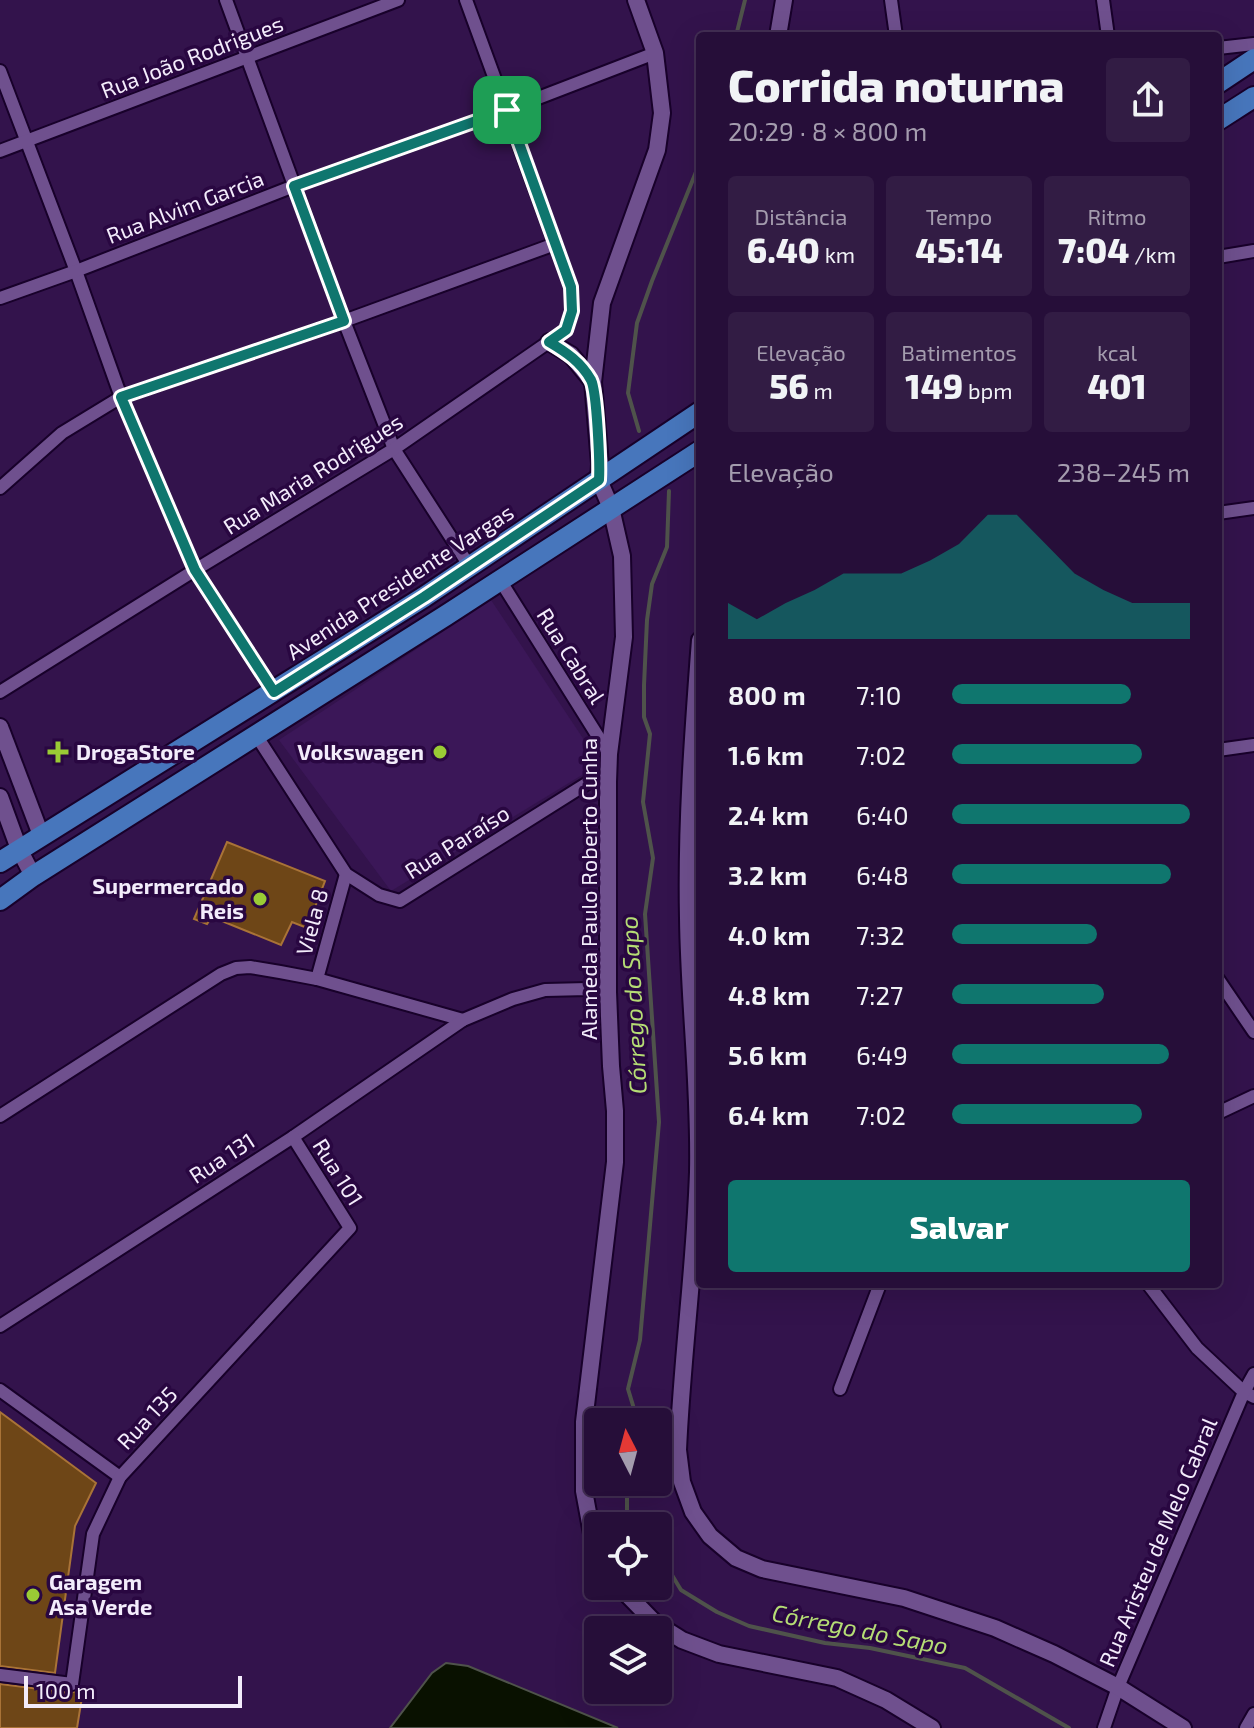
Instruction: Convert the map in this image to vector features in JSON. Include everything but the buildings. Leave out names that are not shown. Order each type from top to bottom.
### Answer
[{"type":"main road","points":[[1222,80],[1254,59]]},
{"type":"main road","points":[[1222,117],[1254,97]]},
{"type":"main road","name":"Avenida Presidente Vargas","points":[[0,862],[470,567],[696,415]]},
{"type":"main road","points":[[0,900],[696,454]]},
{"type":"street","points":[[226,0],[394,449],[470,567]]},
{"type":"street","name":"Rua João Rodrigues","points":[[0,151],[398,0]]},
{"type":"street","name":"Rua Maria Rodrigues","points":[[0,692],[394,449],[566,330],[572,311],[571,287],[466,0]]},
{"type":"street","name":"Alameda Paulo Roberto Cunha","points":[[588,1512],[584,1491],[584,1422],[615,1162],[608,992],[608,782],[624,637],[622,556],[611,508],[599,480],[593,382],[602,303],[657,150],[662,113],[655,53],[636,0]]},
{"type":"street","points":[[779,32],[784,0]]},
{"type":"street","points":[[891,0],[895,32]]},
{"type":"street","points":[[1103,0],[1107,32]]},
{"type":"street","points":[[1222,48],[1254,44]]},
{"type":"street","name":"Rua Alvim Garcia","points":[[0,298],[655,53]]},
{"type":"street","points":[[0,71],[121,397],[195,570],[274,692]]},
{"type":"street","points":[[0,488],[62,433],[121,397],[344,321],[555,244]]},
{"type":"street","points":[[1222,256],[1254,251]]},
{"type":"street","points":[[549,342],[571,355],[593,382]]},
{"type":"street","points":[[1222,512],[1254,508]]},
{"type":"street","name":"Rua Cabral","points":[[500,580],[609,754]]},
{"type":"street","points":[[696,696],[692,752],[694,869],[688,923],[696,1014]]},
{"type":"street","points":[[0,727],[41,835]]},
{"type":"street","name":"Rua Paraíso","points":[[256,735],[346,874],[379,895],[400,901],[594,779],[608,782]]},
{"type":"street","points":[[1222,749],[1254,745]]},
{"type":"street","points":[[0,797],[19,849],[33,876]]},
{"type":"street","name":"Viela 8","points":[[317,979],[346,874]]},
{"type":"street","points":[[0,1116],[221,974],[236,968],[250,967],[317,979],[463,1020]]},
{"type":"street","points":[[1222,985],[1254,1032]]},
{"type":"street","name":"Rua 131","points":[[0,1326],[293,1137],[463,1020],[513,999],[545,990],[608,992]]},
{"type":"street","points":[[1222,1111],[1254,1096]]},
{"type":"street","name":"Rua 101","points":[[293,1137],[350,1228]]},
{"type":"street","points":[[696,1199],[678,1450],[682,1482],[693,1512],[710,1536],[736,1558],[762,1569],[904,1598],[995,1628],[1118,1687],[1183,1728]]},
{"type":"street","name":"Rua 135","points":[[0,1675],[72,1684],[93,1534],[120,1477],[350,1228]]},
{"type":"street","points":[[840,1389],[878,1288]]},
{"type":"street","points":[[1151,1288],[1197,1348],[1249,1395]]},
{"type":"street","name":"Rua Aristeu de Melo Cabral","points":[[1105,1727],[1118,1687],[1249,1395],[1254,1374]]},
{"type":"street","points":[[0,1390],[120,1477]]},
{"type":"street","points":[[633,1600],[655,1623],[682,1640],[719,1654],[837,1678],[886,1700],[932,1728]]},
{"type":"street","points":[[1246,1728],[1254,1714]]},
{"type":"shaded area","name":"Volkswagen","points":[[491,600],[600,764],[391,891],[279,740]]},
{"type":"shaded area","points":[[446,1663],[468,1666],[618,1728],[390,1728],[432,1673]]},
{"type":"waterway","name":"Córrego do Sapo","points":[[737,32],[745,0]]},
{"type":"waterway","name":"Córrego do Sapo","points":[[639,431],[628,393],[637,323],[696,172]]},
{"type":"waterway","name":"Córrego do Sapo","points":[[634,1408],[628,1389],[640,1340],[659,1122],[645,914],[653,858],[643,802],[650,734],[644,717],[644,685],[647,620],[652,584],[667,547],[669,491]]},
{"type":"waterway","name":"Córrego do Sapo","points":[[627,1496],[627,1512]]},
{"type":"waterway","name":"Córrego do Sapo","points":[[672,1575],[681,1590],[717,1612],[749,1626],[965,1668],[1069,1728]]},
{"type":"place","name":"DrogaStore","points":[[58,752]]},
{"type":"place","name":"Volkswagen","points":[[440,752]]},
{"type":"place","name":"Supermercado Reis","points":[[260,899]]},
{"type":"place","name":"Garagem Asa Verde","points":[[33,1595]]},
{"type":"route","points":[[507,110],[571,287],[572,311],[566,330],[549,342],[571,355],[593,382],[599,480],[274,692],[195,570],[121,397],[344,321],[294,186],[507,110]]}]
